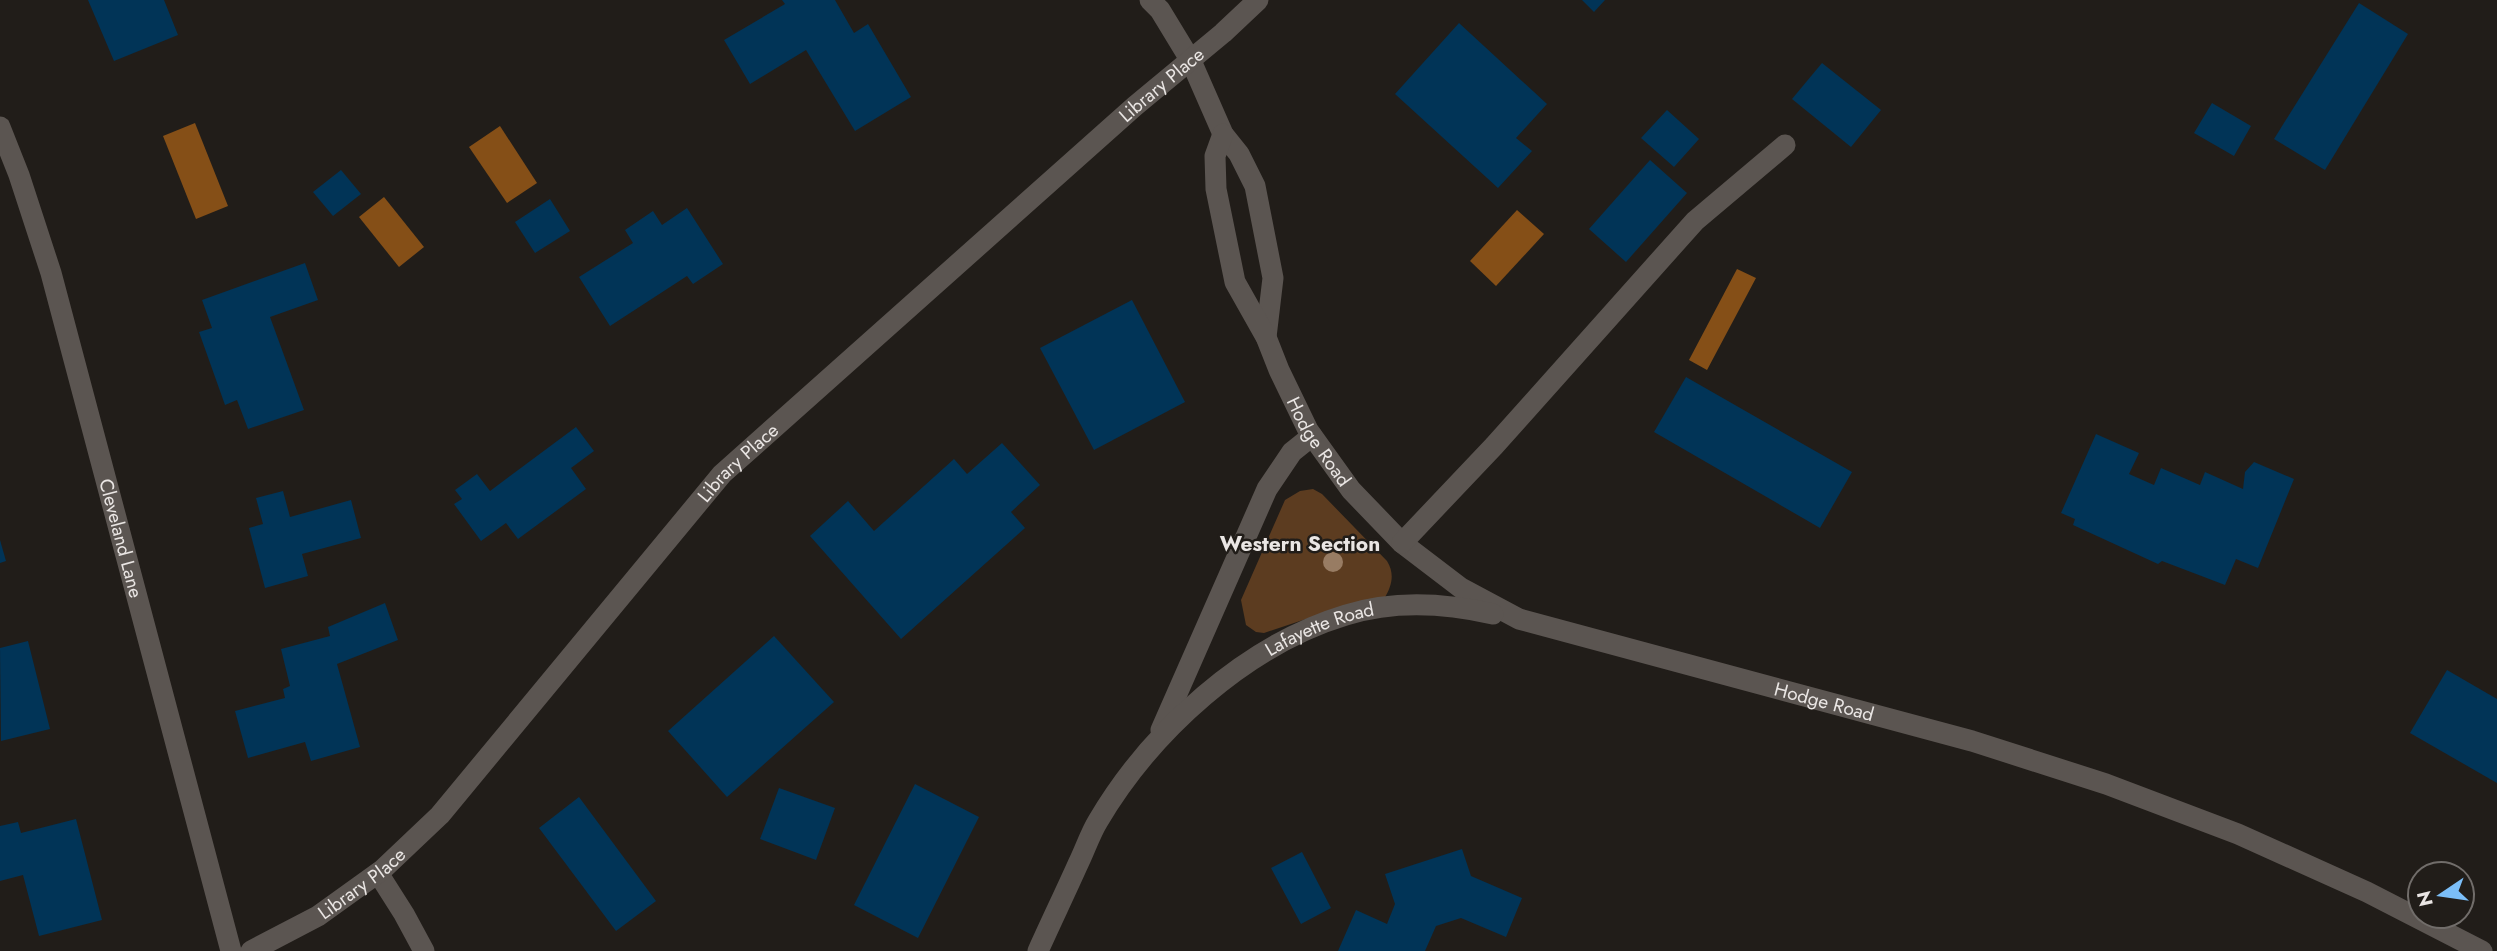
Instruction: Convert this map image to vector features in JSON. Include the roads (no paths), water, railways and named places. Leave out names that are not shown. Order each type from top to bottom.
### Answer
[{"type":"street","name":"Library Place","points":[[251,951],[318,916],[378,873],[439,815],[722,474],[1258,0]]},
{"type":"street","name":"Hodge Road","points":[[1156,5],[1191,61],[1223,134],[1239,154],[1255,186],[1273,278],[1266,337]]},
{"type":"street","name":"Cleveland Lane","points":[[0,127],[19,175],[51,273],[231,951]]},
{"type":"street","name":"Hodge Road","points":[[1223,134],[1215,156],[1216,189],[1235,282],[1266,337],[1279,370],[1312,436],[1351,490],[1402,544],[1461,588],[1519,619],[1972,741],[2106,784],[2250,840],[2367,892],[2482,951]]},
{"type":"street","points":[[1402,544],[1494,446],[1695,220],[1785,145]]},
{"type":"street","name":"Lafayette Road","points":[[1155,746],[1267,489],[1292,452],[1312,436]]},
{"type":"street","name":"Lafayette Road","points":[[1038,951],[1098,821],[1138,763],[1189,709],[1244,665],[1300,632],[1348,614],[1403,605],[1455,606],[1519,619]]},
{"type":"street","points":[[378,873],[424,951]]},
{"type":"district","name":"Western Section","points":[[1300,544]]}]
